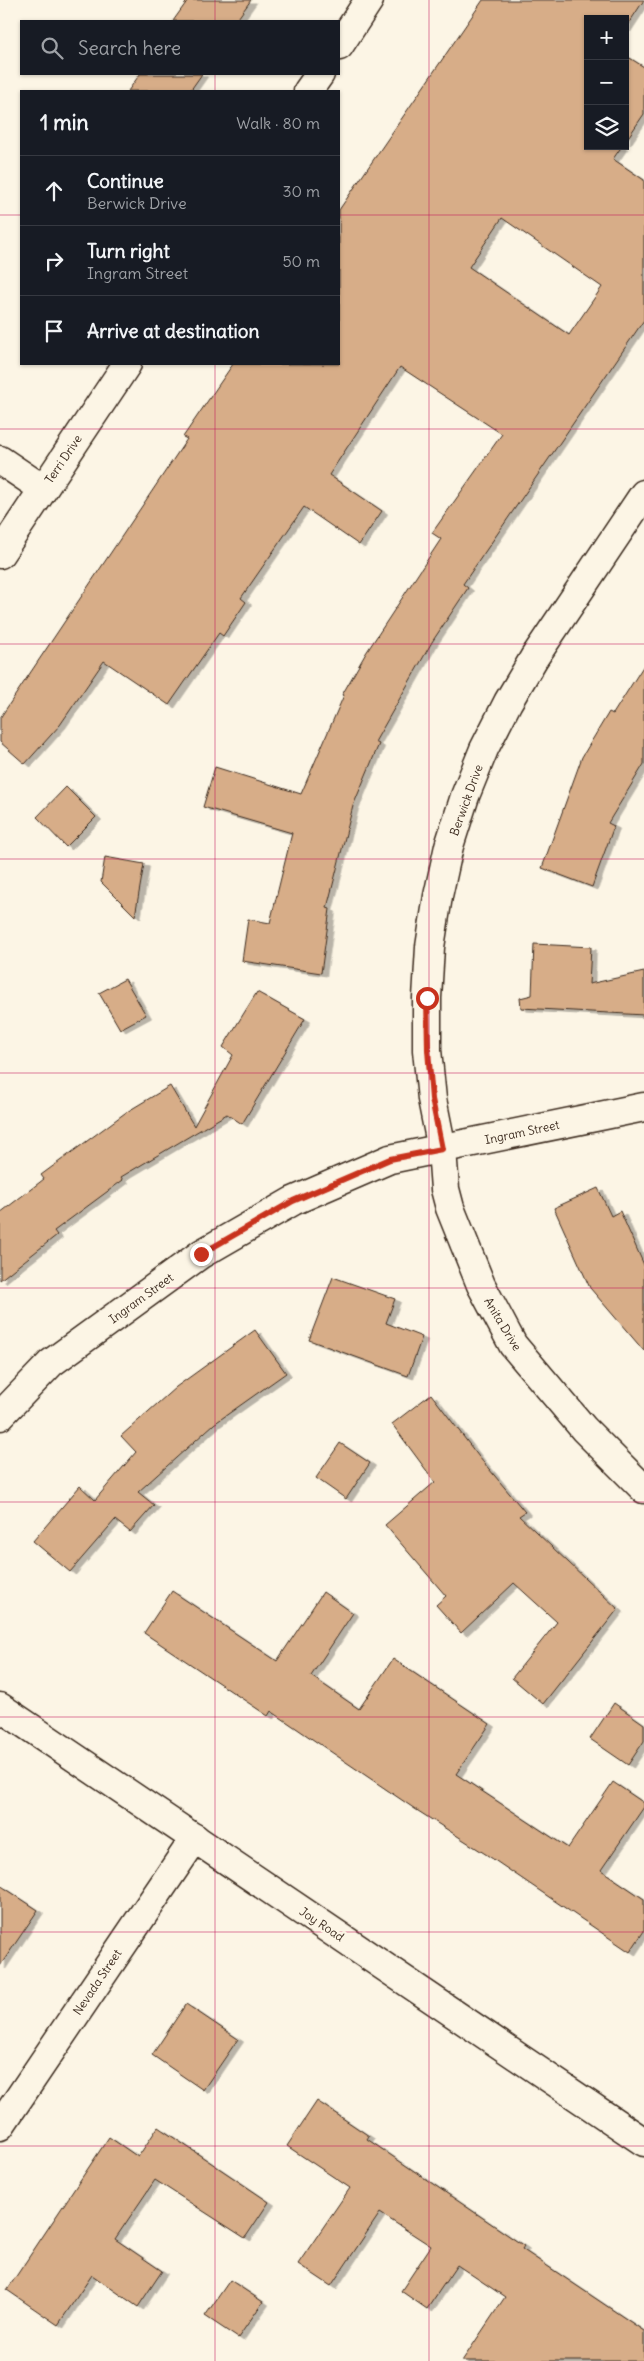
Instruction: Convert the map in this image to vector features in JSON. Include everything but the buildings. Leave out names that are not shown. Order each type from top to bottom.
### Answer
[{"type":"street","points":[[340,44],[369,0]]},
{"type":"street","points":[[309,90],[319,75]]},
{"type":"street","name":"Terri Drive","points":[[0,554],[126,365]]},
{"type":"street","points":[[0,460],[43,490]]},
{"type":"street","name":"Berwick Drive","points":[[442,1149],[432,1099],[428,1050],[427,998],[433,930],[449,846],[484,749],[508,702],[534,658],[644,494]]},
{"type":"street","name":"Ingram Street","points":[[0,1416],[51,1363],[201,1254],[293,1201],[390,1159],[644,1107]]},
{"type":"street","name":"Anita Drive","points":[[442,1149],[445,1189],[450,1208],[481,1285],[513,1345],[584,1429],[644,1489]]},
{"type":"street","name":"Joy Road","points":[[0,1707],[644,2142]]},
{"type":"street","name":"Nevada Street","points":[[0,2126],[194,1838]]},
{"type":"route","points":[[201,1254],[293,1201],[390,1159],[442,1149],[432,1099],[428,1050],[427,998]]}]
